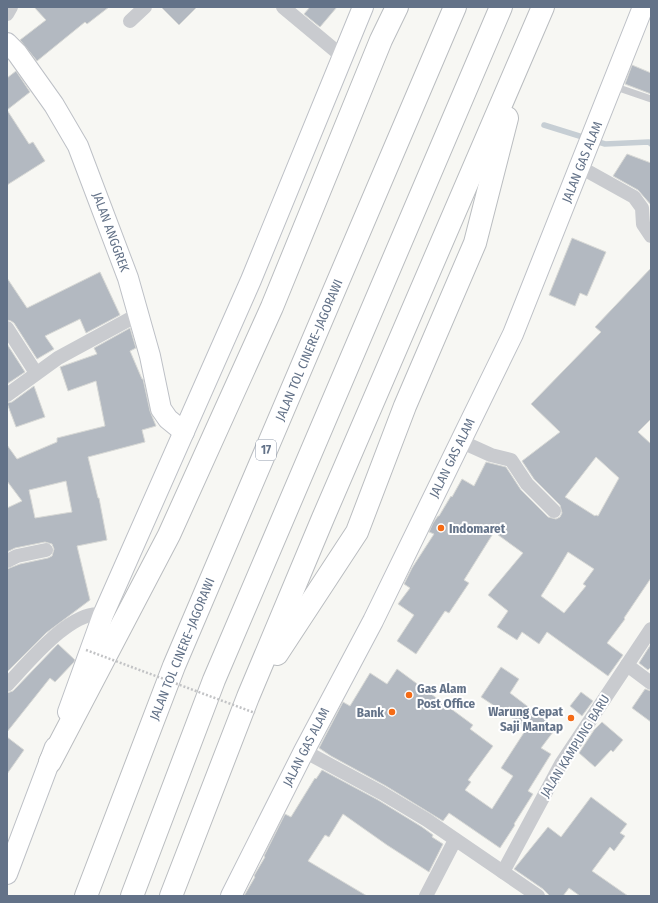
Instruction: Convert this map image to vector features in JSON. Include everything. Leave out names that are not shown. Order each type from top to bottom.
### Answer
[{"type":"highway","points":[[50,762],[169,535],[272,307],[381,40],[397,7]]},
{"type":"highway","name":"JALAN TOL CINERE–JAGORAWI","points":[[86,896],[174,666],[455,7]]},
{"type":"highway","points":[[132,896],[214,680],[501,7]]},
{"type":"highway","points":[[171,896],[252,705],[326,511],[543,7]]},
{"type":"highway","points":[[252,705],[357,532],[406,406],[474,243],[525,49]]},
{"type":"main road","points":[[7,874],[50,762],[103,615],[251,280],[363,7]]},
{"type":"main road","name":"JALAN GAS ALAM","points":[[231,896],[304,751],[373,621],[512,334],[644,7]]},
{"type":"main road","name":"JALAN ANGGREK","points":[[7,43],[17,53],[54,105],[78,146],[128,278],[150,356],[161,409],[168,419],[184,432]]},
{"type":"street","points":[[7,14],[11,7]]},
{"type":"street","points":[[130,21],[145,7]]},
{"type":"street","points":[[283,7],[342,57]]},
{"type":"street","points":[[583,160],[634,197],[642,208],[643,224],[651,236]]},
{"type":"street","points":[[7,395],[58,358],[139,314]]},
{"type":"street","points":[[7,328],[36,373]]},
{"type":"street","points":[[460,441],[491,455],[511,460],[527,484],[554,511]]},
{"type":"street","points":[[7,561],[17,556],[46,550]]},
{"type":"street","points":[[7,685],[54,635],[80,619],[90,615],[103,615]]},
{"type":"street","name":"JALAN KAMPUNG BARU","points":[[503,872],[561,764],[651,628]]},
{"type":"street","points":[[627,665],[651,683]]},
{"type":"street","points":[[304,751],[382,793],[427,820],[538,896]]},
{"type":"street","points":[[426,896],[455,840]]},
{"type":"lane","points":[[612,86],[651,99]]},
{"type":"path","points":[[86,650],[252,705]]},
{"type":"building","points":[[34,7],[109,7],[87,24],[85,22],[37,61],[20,40],[46,20]]},
{"type":"building","points":[[161,7],[197,7],[179,25]]},
{"type":"building","points":[[310,7],[337,7],[320,27],[304,14]]},
{"type":"building","points":[[632,65],[651,73],[651,94],[625,84]]},
{"type":"building","points":[[16,71],[30,92],[7,110],[7,78]]},
{"type":"building","points":[[7,110],[29,144],[33,142],[45,161],[7,185]]},
{"type":"building","points":[[627,154],[651,163],[651,205],[638,190],[613,176]]},
{"type":"building","points":[[572,238],[606,252],[587,296],[580,293],[575,306],[549,295]]},
{"type":"building","points":[[651,268],[651,419],[638,432],[651,444],[651,578],[624,618],[625,619],[607,643],[623,655],[608,676],[547,632],[539,644],[522,632],[517,640],[497,627],[508,611],[488,595],[523,553],[494,532],[464,580],[469,583],[449,613],[445,611],[416,654],[397,641],[414,615],[398,604],[410,588],[404,584],[412,568],[434,534],[429,532],[433,523],[451,496],[452,497],[462,479],[474,486],[486,462],[506,467],[521,490],[548,517],[556,519],[560,517],[562,513],[560,505],[534,479],[522,461],[560,432],[531,404],[601,332],[595,327]],"holes":[[[596,457],[619,478],[598,516],[595,516],[565,497]],[[568,552],[594,569],[583,584],[586,586],[564,613],[541,596]]]},
{"type":"building","points":[[100,272],[120,315],[86,333],[80,319],[45,336],[54,349],[37,359],[14,323],[7,320],[7,278],[27,308]]},
{"type":"building","points":[[130,328],[136,348],[130,351],[143,379],[150,411],[156,426],[142,430],[145,442],[88,457],[99,498],[107,540],[77,546],[90,600],[46,633],[7,672],[7,569],[20,564],[48,558],[52,556],[54,549],[52,544],[45,542],[15,548],[7,552],[7,508],[22,501],[7,481],[7,445],[17,459],[57,442],[57,438],[105,426],[96,381],[68,391],[60,367],[97,354],[94,348]],"holes":[[[66,481],[72,512],[35,518],[29,490]]]},
{"type":"building","points":[[7,344],[25,372],[7,384]]},
{"type":"building","points":[[34,386],[45,417],[16,427],[7,403],[12,402]]},
{"type":"building","points":[[58,644],[75,660],[74,662],[55,682],[50,678],[7,732],[7,693],[13,691]]},
{"type":"building","points":[[651,644],[651,667],[648,670],[639,663]]},
{"type":"building","points":[[501,667],[519,679],[510,693],[556,728],[541,748],[551,754],[528,791],[533,794],[500,848],[449,813],[443,821],[386,786],[319,748],[343,702],[350,706],[370,673],[387,684],[397,669],[473,725],[470,729],[493,746],[468,780],[471,782],[465,790],[492,809],[513,776],[501,768],[525,731],[513,722],[514,719],[481,697]]},
{"type":"building","points":[[645,689],[651,691],[651,722],[632,708]]},
{"type":"building","points":[[581,692],[593,701],[582,716],[570,706]]},
{"type":"building","points":[[602,722],[623,740],[613,752],[611,750],[595,767],[579,753],[594,730]]},
{"type":"building","points":[[7,737],[24,750],[7,774]]},
{"type":"building","points":[[322,770],[378,800],[422,827],[433,835],[432,837],[443,844],[429,872],[343,814],[329,837],[325,835],[308,861],[367,896],[244,896],[265,857],[264,856],[285,814],[291,817],[315,778],[316,779]]},
{"type":"building","points":[[591,797],[627,824],[620,833],[625,836],[614,851],[610,847],[592,871],[628,896],[580,896],[569,888],[563,896],[550,896],[543,889],[514,869],[548,827],[561,837]]},
{"type":"waterway","points":[[544,125],[605,144],[649,142],[651,144]]},
{"type":"place","name":"Indomaret","points":[[441,528]]},
{"type":"place","name":"Gas Alam Post Office","points":[[409,695]]},
{"type":"place","name":"Bank","points":[[392,712]]},
{"type":"place","name":"Warung Cepat Saji Mantap","points":[[571,718]]}]
